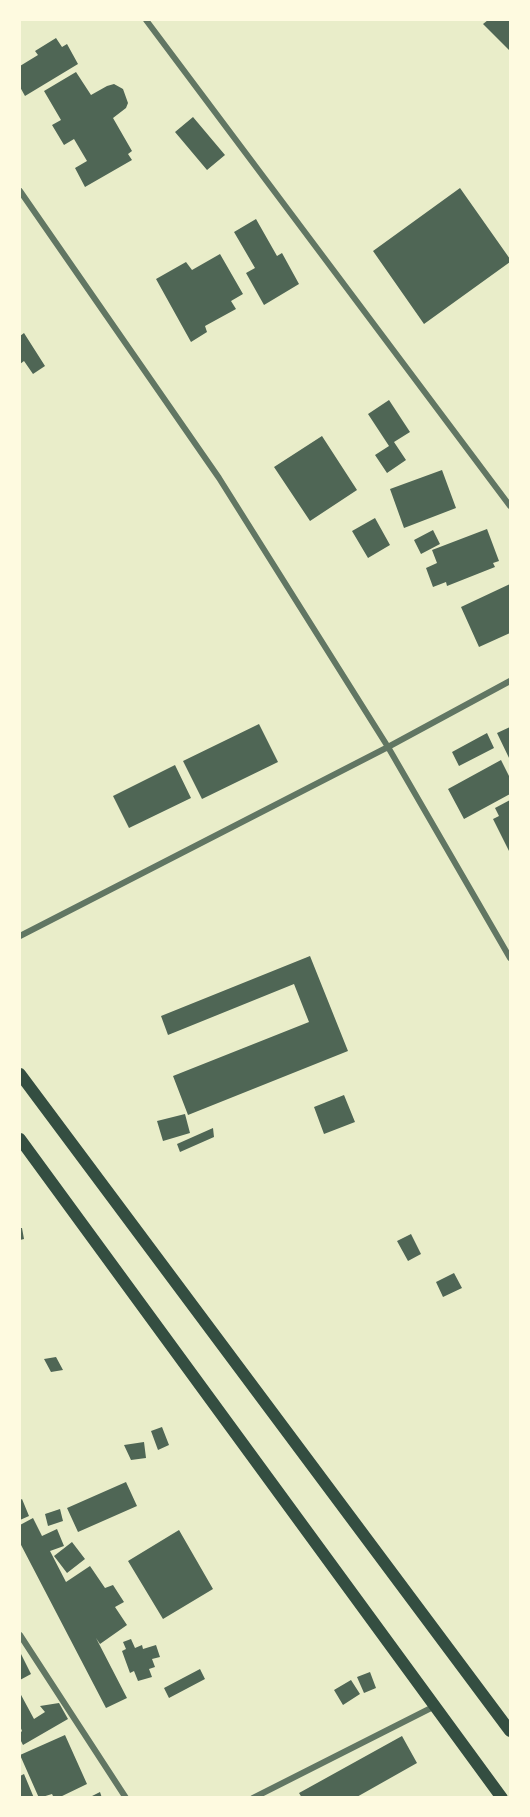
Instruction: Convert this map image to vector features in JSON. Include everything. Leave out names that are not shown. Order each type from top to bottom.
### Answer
[{"type":"main road","points":[[20,1074],[510,1731]]},
{"type":"main road","points":[[20,1139],[502,1797]]},
{"type":"street","points":[[146,20],[510,506]]},
{"type":"street","points":[[20,191],[219,478],[388,747],[510,958]]},
{"type":"street","points":[[20,936],[388,747],[510,681]]},
{"type":"street","points":[[20,1635],[126,1797]]},
{"type":"street","points":[[254,1797],[435,1706]]},
{"type":"building","points":[[488,20],[510,20],[510,51],[483,24]]},
{"type":"building","points":[[56,38],[62,47],[67,44],[78,64],[25,96],[20,87],[20,66],[38,55],[35,51]]},
{"type":"building","points":[[76,72],[91,95],[114,84],[123,89],[128,103],[126,108],[113,118],[132,151],[128,154],[132,160],[85,187],[75,168],[87,161],[74,139],[64,145],[52,125],[61,120],[44,91]]},
{"type":"building","points":[[193,117],[225,155],[207,170],[175,132]]},
{"type":"building","points":[[460,188],[510,262],[424,324],[373,251]]},
{"type":"building","points":[[256,219],[277,256],[282,253],[299,284],[264,305],[246,273],[255,268],[234,232]]},
{"type":"building","points":[[220,254],[243,294],[231,301],[236,309],[205,326],[207,332],[191,342],[156,279],[186,262],[192,270]]},
{"type":"building","points":[[24,333],[45,366],[33,374],[24,361],[20,364],[20,336]]},
{"type":"building","points":[[389,400],[410,432],[394,442],[406,460],[387,473],[375,455],[389,446],[368,414]]},
{"type":"building","points":[[322,436],[357,490],[310,521],[274,467]]},
{"type":"building","points":[[442,470],[456,508],[404,528],[390,489]]},
{"type":"building","points":[[375,518],[390,545],[368,558],[352,531]]},
{"type":"building","points":[[487,529],[499,561],[493,563],[495,567],[447,586],[446,582],[433,587],[426,568],[437,563],[432,550]]},
{"type":"building","points":[[433,530],[440,544],[421,554],[414,540]]},
{"type":"building","points":[[510,584],[510,633],[479,647],[461,607]]},
{"type":"building","points":[[259,724],[278,762],[202,799],[183,761]]},
{"type":"building","points":[[510,727],[510,760],[497,733]]},
{"type":"building","points":[[487,733],[494,748],[459,766],[452,752]]},
{"type":"building","points":[[501,760],[510,778],[510,794],[464,819],[448,789]]},
{"type":"building","points":[[175,765],[191,798],[129,828],[113,796]]},
{"type":"building","points":[[510,800],[510,853],[493,819],[499,816],[495,808]]},
{"type":"building","points":[[310,956],[348,1051],[188,1115],[173,1076],[309,1022],[294,984],[168,1035],[161,1016]]},
{"type":"building","points":[[344,1095],[355,1122],[324,1134],[314,1107]]},
{"type":"building","points":[[185,1114],[190,1133],[163,1141],[157,1121]]},
{"type":"building","points":[[213,1128],[214,1137],[180,1152],[177,1144]]},
{"type":"building","points":[[20,1228],[22,1228],[24,1239],[20,1240]]},
{"type":"building","points":[[411,1234],[421,1254],[408,1261],[397,1241]]},
{"type":"building","points":[[454,1273],[462,1288],[443,1297],[436,1282]]},
{"type":"building","points":[[56,1357],[63,1370],[51,1372],[44,1359]]},
{"type":"building","points":[[162,1427],[169,1445],[158,1450],[151,1431]]},
{"type":"building","points":[[144,1442],[146,1458],[131,1460],[124,1445]]},
{"type":"building","points":[[126,1482],[137,1506],[78,1532],[67,1508]]},
{"type":"building","points":[[22,1499],[29,1516],[20,1520],[20,1500]]},
{"type":"building","points":[[60,1509],[63,1521],[48,1526],[45,1514]]},
{"type":"building","points":[[33,1518],[42,1536],[57,1529],[64,1546],[50,1551],[66,1582],[90,1566],[105,1588],[113,1585],[124,1602],[115,1607],[127,1625],[100,1644],[96,1638],[127,1698],[106,1708],[20,1543],[20,1525]]},
{"type":"building","points":[[179,1530],[213,1589],[163,1619],[128,1561]]},
{"type":"building","points":[[72,1542],[85,1559],[67,1573],[54,1556]]},
{"type":"building","points":[[131,1639],[135,1648],[142,1645],[143,1649],[156,1645],[160,1657],[152,1659],[155,1667],[149,1669],[152,1677],[138,1681],[134,1671],[130,1673],[122,1651],[126,1649],[123,1642]]},
{"type":"building","points":[[20,1652],[31,1674],[20,1680]]},
{"type":"building","points":[[200,1669],[205,1679],[169,1698],[164,1688]]},
{"type":"building","points":[[370,1672],[376,1688],[364,1693],[357,1677]]},
{"type":"building","points":[[351,1680],[360,1694],[343,1705],[334,1690]]},
{"type":"building","points":[[20,1693],[34,1719],[45,1712],[40,1706],[59,1703],[68,1719],[23,1745],[20,1739],[22,1731]]},
{"type":"building","points":[[65,1735],[87,1784],[58,1798],[54,1798],[52,1794],[39,1798],[20,1755]]},
{"type":"building","points":[[402,1736],[417,1763],[355,1798],[302,1798],[299,1793]]},
{"type":"building","points":[[24,1774],[34,1798],[20,1798],[20,1776]]},
{"type":"building","points":[[100,1792],[102,1798],[88,1798]]}]
